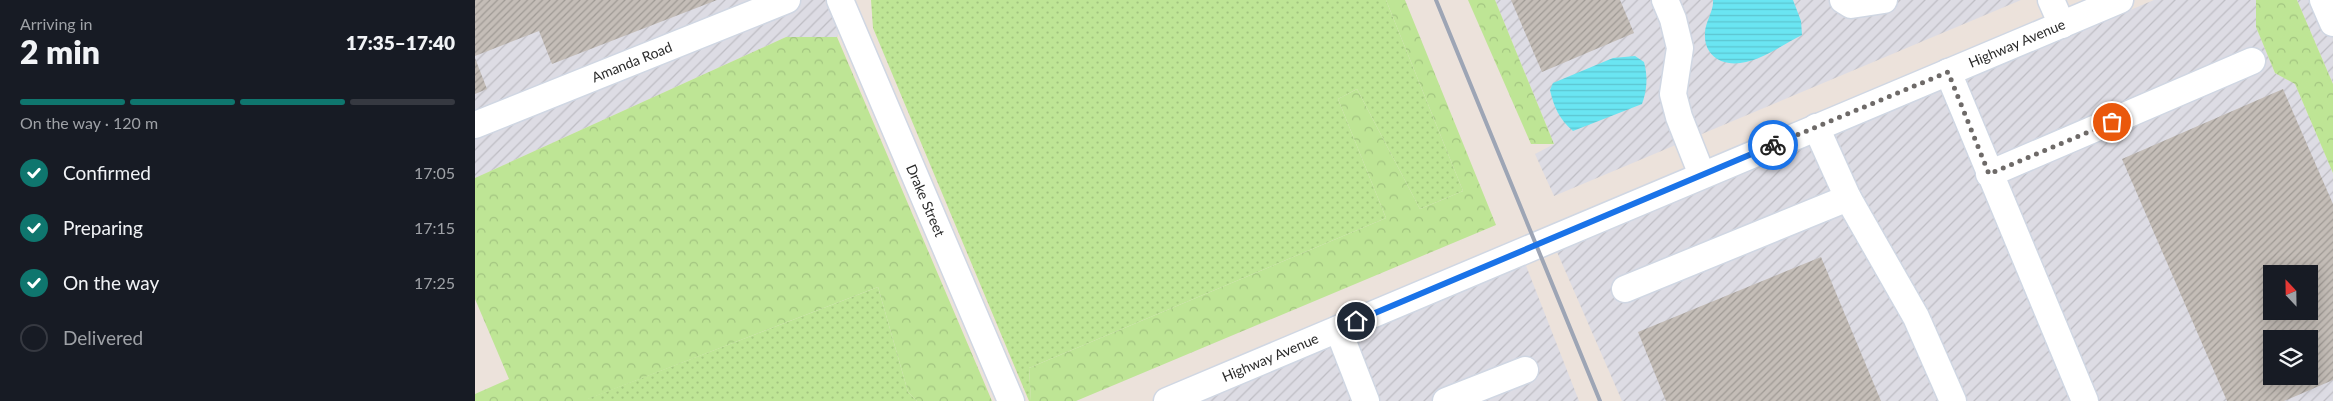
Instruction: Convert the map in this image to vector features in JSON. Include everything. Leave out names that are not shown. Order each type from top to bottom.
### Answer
[{"type":"street","name":"Amanda Road","points":[[475,125],[787,0]]},
{"type":"street","name":"Drake Street","points":[[840,0],[1011,401]]},
{"type":"street","points":[[1665,0],[1673,19],[1680,48],[1673,94],[1679,117],[1702,175]]},
{"type":"street","points":[[1843,0],[1851,5],[1884,0]]},
{"type":"street","points":[[2051,0],[2062,25]]},
{"type":"street","name":"Highway Avenue","points":[[1167,401],[2120,0]]},
{"type":"street","points":[[1989,174],[2252,61]]},
{"type":"street","points":[[1948,72],[2085,401]]},
{"type":"street","points":[[1816,127],[1848,198],[1916,316],[1953,401]]},
{"type":"street","points":[[1625,289],[1848,198]]},
{"type":"street","points":[[1338,329],[1366,401]]},
{"type":"street","points":[[1446,401],[1525,370]]},
{"type":"shaded area","points":[[475,0],[856,0],[837,37],[786,37],[475,178]]},
{"type":"shaded area","points":[[1495,0],[2021,0],[1554,196],[1535,154],[1554,144]]},
{"type":"shaded area","points":[[2154,0],[2256,0],[2256,27],[2275,73],[2295,84],[2333,173],[2333,401],[1622,401],[1557,252]]},
{"type":"shaded area","points":[[2297,0],[2333,0],[2333,84]]},
{"type":"shaded area","points":[[1525,263],[1579,401],[1199,401]]},
{"type":"green space","points":[[871,0],[1386,0],[1463,191],[1420,209],[1357,89],[1338,99],[1386,218],[1029,368],[1031,401],[1029,401],[873,28]]},
{"type":"green space","points":[[1386,0],[1405,0],[1496,225],[1076,401],[1031,401],[1029,368],[1386,218],[1338,99],[1357,89],[1420,209],[1463,191]]},
{"type":"green space","points":[[1468,0],[1495,0],[1554,144],[1531,144]]},
{"type":"green space","points":[[2256,0],[2297,0],[2333,84],[2333,173],[2295,84],[2275,73],[2256,27]]},
{"type":"green space","points":[[786,37],[837,37],[992,401],[917,401],[908,392],[878,287],[588,399],[588,401],[475,401],[475,394],[509,379],[475,299],[475,178]]},
{"type":"green space","points":[[878,287],[908,392],[917,401],[588,401],[587,399]]},
{"type":"water","points":[[1713,0],[1793,0],[1801,21],[1802,35],[1752,60],[1742,63],[1721,61],[1709,50],[1705,38],[1705,29]]},
{"type":"water","points":[[1635,56],[1644,62],[1646,73],[1646,89],[1642,104],[1573,131],[1564,122],[1555,107],[1550,90],[1553,83],[1613,58]]},
{"type":"building","points":[[475,0],[717,0],[552,64],[539,31],[475,56]]},
{"type":"building","points":[[1511,0],[1620,0],[1634,33],[1542,72]]},
{"type":"building","points":[[475,58],[487,89],[475,94]]},
{"type":"building","points":[[2283,89],[2333,204],[2333,380],[2284,401],[2227,401],[2122,159]]},
{"type":"building","points":[[1821,257],[1881,401],[1666,401],[1638,332]]},
{"type":"railway","points":[[1436,0],[1600,401]]},
{"type":"way so far","points":[[1773,145],[1948,72],[1989,174],[2112,122]]},
{"type":"route","points":[[1356,321],[1773,145]]}]
